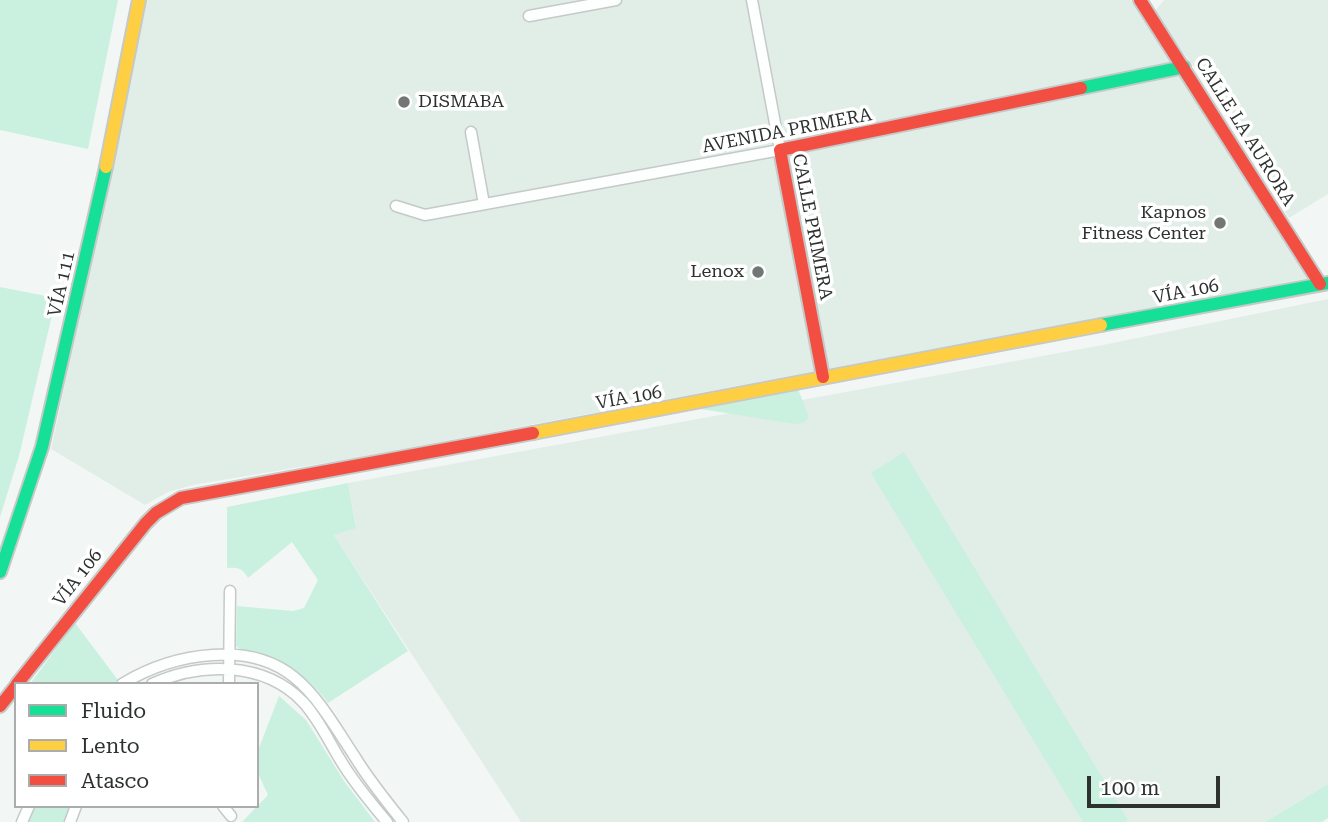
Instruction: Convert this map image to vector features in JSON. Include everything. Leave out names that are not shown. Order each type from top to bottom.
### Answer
[{"type":"main road","name":"VÍA 111","points":[[0,572],[42,447],[97,213],[139,0]]},
{"type":"main road","name":"CALLE LA AURORA","points":[[1140,0],[1324,284]]},
{"type":"main road","name":"AVENIDA PRIMERA","points":[[780,150],[1184,67]]},
{"type":"main road","name":"CALLE PRIMERA","points":[[780,150],[823,377]]},
{"type":"main road","name":"VÍA 106","points":[[19,682],[146,523],[156,513],[181,499],[1324,284]]},
{"type":"main road","name":"VÍA 106","points":[[0,706],[14,689]]},
{"type":"street","points":[[529,16],[616,0]]},
{"type":"street","name":"CALLE PRIMERA","points":[[752,0],[780,150]]},
{"type":"street","points":[[471,132],[484,204]]},
{"type":"street","name":"AVENIDA PRIMERA","points":[[396,206],[425,215],[780,150]]},
{"type":"street","points":[[229,682],[230,591]]},
{"type":"street","points":[[126,682],[153,667],[180,659],[229,653],[274,664],[300,681],[323,706],[355,758],[403,822]]},
{"type":"street","points":[[158,682],[193,671],[229,669],[252,672],[281,684],[303,702],[351,776],[387,822]]},
{"type":"street","points":[[225,808],[231,816]]},
{"type":"shaded area","points":[[147,0],[1131,0],[1310,278],[360,457],[193,485],[168,492],[145,505],[51,449]]},
{"type":"shaded area","points":[[1164,0],[1328,0],[1328,194],[1289,218],[1200,75],[1154,12]]},
{"type":"shaded area","points":[[1328,299],[1328,784],[1265,822],[521,822],[334,535],[356,527],[348,483],[1108,344]]},
{"type":"green space","points":[[0,0],[118,0],[88,149],[0,130]]},
{"type":"green space","points":[[0,287],[56,298],[19,456],[0,517]]},
{"type":"green space","points":[[798,389],[809,417],[803,423],[701,409]]},
{"type":"green space","points":[[904,452],[1128,820],[1125,822],[1083,822],[871,473]]},
{"type":"green space","points":[[348,483],[356,528],[334,535],[408,651],[328,703],[300,674],[279,662],[236,646],[237,606],[293,611],[304,608],[318,580],[292,542],[248,578],[239,569],[227,568],[227,507]]},
{"type":"green space","points":[[75,623],[118,680],[115,682],[31,682]]},
{"type":"green space","points":[[279,696],[306,720],[344,781],[375,822],[242,822],[255,808],[259,808],[268,795],[259,775],[259,748]]},
{"type":"green space","points":[[1328,784],[1328,818],[1322,822],[1265,822]]},
{"type":"green space","points":[[32,808],[69,808],[65,822],[27,822]]},
{"type":"traffic: fast","points":[[1081,88],[1184,67]]},
{"type":"traffic: fast","points":[[0,572],[42,447],[106,167]]},
{"type":"traffic: fast","points":[[1101,325],[1328,283]]},
{"type":"traffic: slow","points":[[106,167],[139,0]]},
{"type":"traffic: slow","points":[[533,433],[1101,325]]},
{"type":"traffic: jam","points":[[1140,0],[1320,284]]},
{"type":"traffic: jam","points":[[823,377],[780,150],[1081,88]]},
{"type":"traffic: jam","points":[[19,682],[146,523],[156,513],[181,498],[533,433]]},
{"type":"traffic: jam","points":[[0,706],[14,688]]},
{"type":"place","name":"DISMABA","points":[[404,102]]},
{"type":"place","name":"Kapnos Fitness Center","points":[[1220,223]]},
{"type":"place","name":"Lenox","points":[[758,272]]}]
